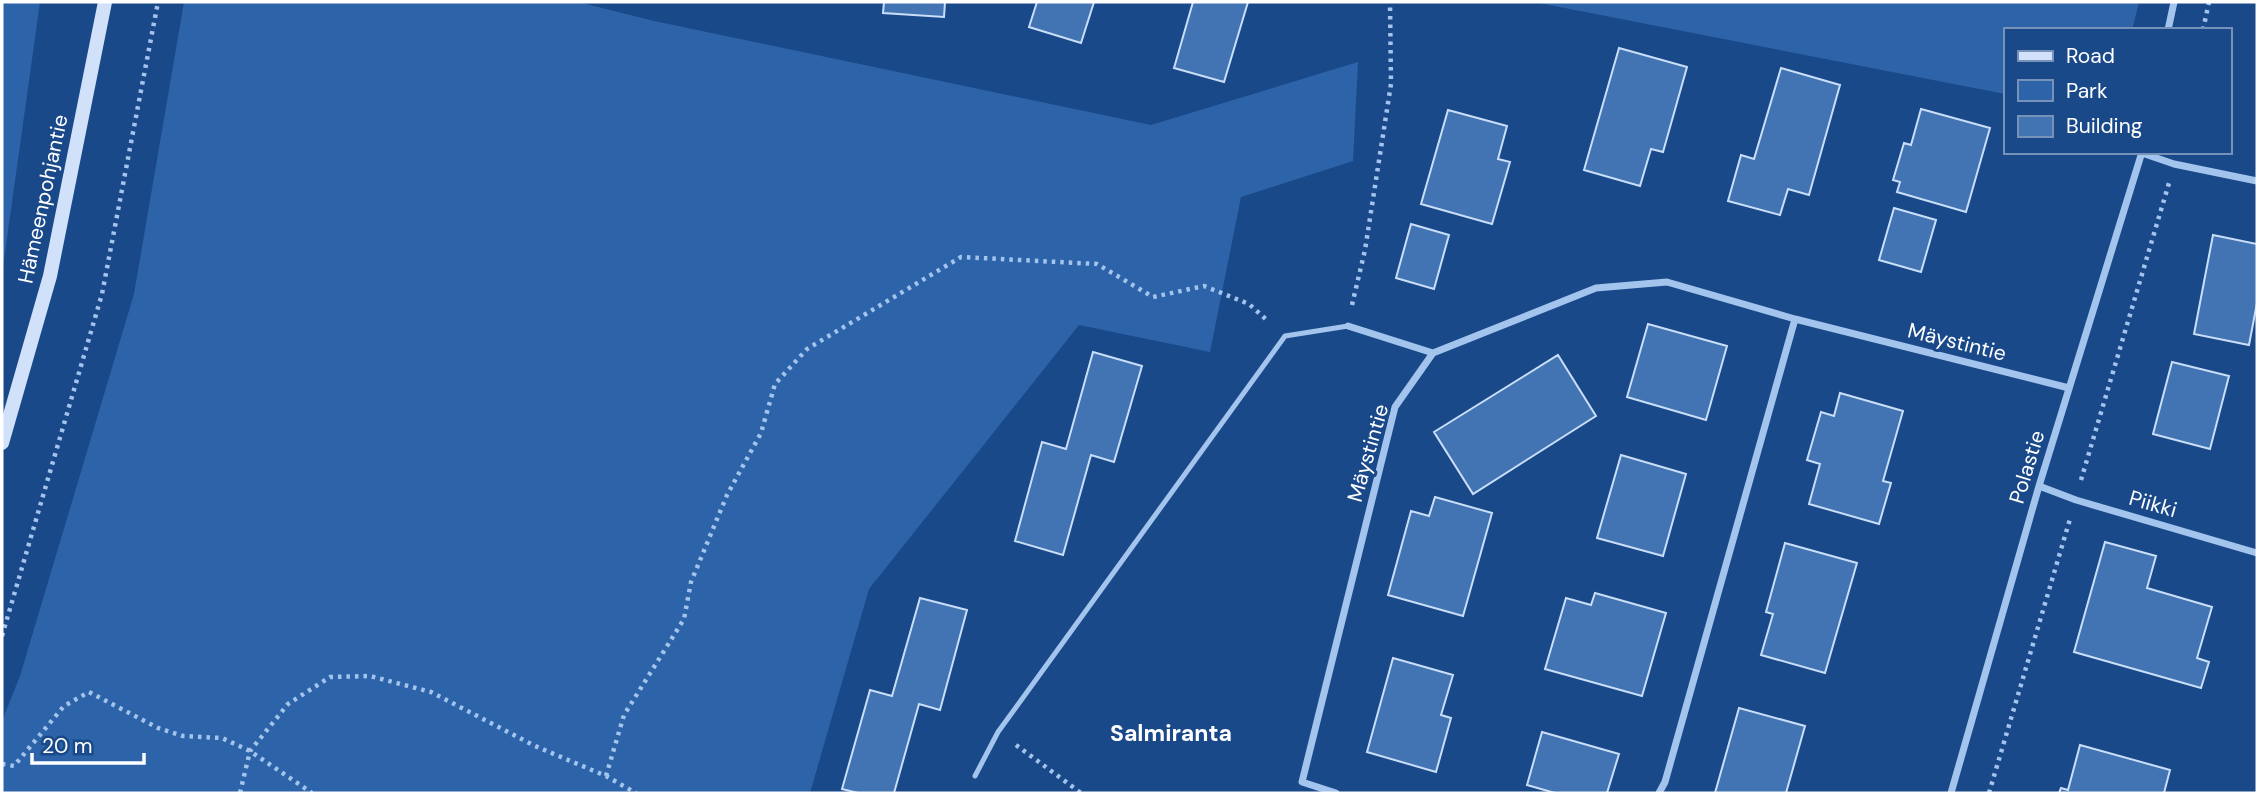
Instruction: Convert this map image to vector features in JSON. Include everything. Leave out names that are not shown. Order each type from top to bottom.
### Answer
[{"type":"main road","name":"Hämeenpohjantie","points":[[2,443],[50,276],[105,2]]},
{"type":"street","points":[[2168,28],[2174,2]]},
{"type":"street","name":"Polastie","points":[[1951,793],[2039,486],[2142,154]]},
{"type":"street","points":[[2145,154],[2174,164],[2257,181]]},
{"type":"street","name":"Mäystintie","points":[[1336,793],[1302,782],[1395,407],[1433,353],[1596,288],[1667,282],[1795,318],[2069,388]]},
{"type":"street","points":[[1659,793],[1665,782],[1795,318]]},
{"type":"street","points":[[1348,326],[1433,353]]},
{"type":"street","name":"Piikki","points":[[2039,486],[2076,500],[2257,553]]},
{"type":"lane","points":[[975,776],[998,732],[1285,336],[1348,326]]},
{"type":"path","points":[[2,636],[102,293],[158,2]]},
{"type":"path","points":[[1348,326],[1365,250],[1391,84],[1390,2]]},
{"type":"path","points":[[2203,28],[2209,2]]},
{"type":"path","points":[[1989,793],[2174,164]]},
{"type":"path","points":[[606,776],[624,715],[684,619],[691,582],[727,495],[761,433],[775,384],[807,349],[961,257],[1097,264],[1153,298],[1205,286],[1249,304],[1285,336]]},
{"type":"path","points":[[240,793],[250,751],[288,704],[330,677],[370,676],[431,692],[535,746],[606,776],[636,793]]},
{"type":"path","points":[[2,764],[14,766],[64,706],[89,692],[158,728],[183,736],[222,738],[250,751],[312,793]]},
{"type":"path","points":[[998,732],[1081,793]]},
{"type":"green space","points":[[2,2],[40,2],[2,274]]},
{"type":"green space","points":[[184,2],[578,2],[654,21],[1151,125],[1358,62],[1353,161],[1241,197],[1210,352],[1079,325],[869,589],[810,793],[2,793],[2,721],[20,676],[134,294]]},
{"type":"green space","points":[[1534,2],[2139,2],[2132,28],[2004,28],[2004,94]]},
{"type":"building","points":[[884,2],[945,2],[944,17],[883,13]]},
{"type":"building","points":[[1037,2],[1094,2],[1081,43],[1029,27]]},
{"type":"building","points":[[1193,2],[1248,2],[1224,82],[1174,68]]},
{"type":"building","points":[[1619,48],[1687,67],[1663,152],[1651,149],[1640,186],[1584,170]]},
{"type":"building","points":[[1781,68],[1840,85],[1809,195],[1788,189],[1780,215],[1728,201],[1741,155],[1754,159]]},
{"type":"building","points":[[1921,109],[1990,128],[1966,212],[1897,192],[1900,182],[1893,180],[1904,143],[1911,145]]},
{"type":"building","points":[[1448,110],[1507,126],[1498,159],[1510,162],[1492,224],[1421,204]]},
{"type":"building","points":[[1894,208],[1936,220],[1921,272],[1879,260]]},
{"type":"building","points":[[1411,224],[1449,235],[1434,289],[1396,278]]},
{"type":"building","points":[[2213,235],[2257,244],[2257,303],[2249,345],[2194,334]]},
{"type":"building","points":[[1648,324],[1727,346],[1706,420],[1627,397]]},
{"type":"building","points":[[1093,352],[1142,366],[1114,462],[1091,455],[1063,555],[1015,541],[1042,442],[1066,449]]},
{"type":"building","points":[[1558,355],[1596,416],[1473,494],[1434,432]]},
{"type":"building","points":[[2172,362],[2229,376],[2210,449],[2153,434]]},
{"type":"building","points":[[1840,393],[1903,411],[1883,481],[1891,483],[1879,524],[1809,504],[1820,464],[1807,460],[1821,412],[1834,416]]},
{"type":"building","points":[[1621,455],[1686,474],[1663,556],[1597,538]]},
{"type":"building","points":[[1435,497],[1492,513],[1463,616],[1388,595],[1411,511],[1429,516]]},
{"type":"building","points":[[2105,542],[2156,556],[2147,588],[2212,607],[2197,658],[2209,662],[2201,688],[2074,652]]},
{"type":"building","points":[[1785,543],[1857,563],[1825,673],[1761,655],[1773,614],[1766,612]]},
{"type":"building","points":[[1595,593],[1666,613],[1642,696],[1545,669],[1566,598],[1591,605]]},
{"type":"building","points":[[920,598],[967,610],[940,710],[919,704],[894,793],[858,793],[842,789],[870,690],[892,696]]},
{"type":"building","points":[[1393,658],[1453,675],[1441,715],[1451,718],[1436,772],[1367,752]]},
{"type":"building","points":[[1739,708],[1805,726],[1786,793],[1715,793]]},
{"type":"building","points":[[1542,732],[1619,754],[1607,793],[1555,793],[1527,785]]},
{"type":"building","points":[[2080,745],[2170,770],[2164,793],[2059,793],[2061,788],[2068,790]]},
{"type":"district","name":"Salmiranta","points":[[1171,733]]}]
